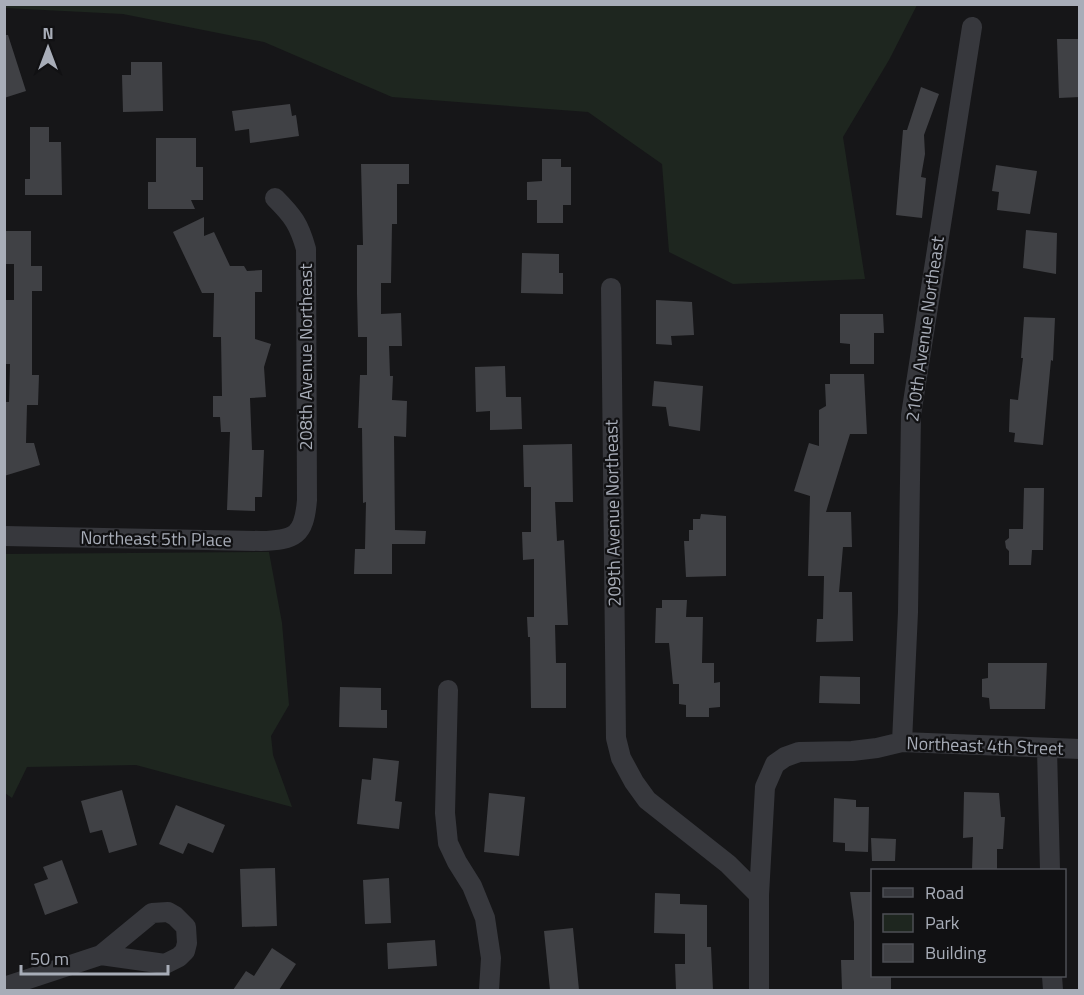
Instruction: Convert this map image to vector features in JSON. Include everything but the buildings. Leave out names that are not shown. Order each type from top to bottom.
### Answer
[{"type":"street","name":"210th Avenue Northeast","points":[[902,742],[908,612],[911,415],[972,27]]},
{"type":"street","name":"208th Avenue Northeast","points":[[275,198],[293,216],[306,249],[307,500],[303,527]]},
{"type":"street","name":"209th Avenue Northeast","points":[[611,288],[616,738],[621,758],[647,800],[728,864],[759,895]]},
{"type":"street","name":"Northeast 5th Place","points":[[4,536],[261,541],[280,540],[292,536],[303,527]]},
{"type":"street","points":[[448,690],[445,813],[448,843],[472,886],[485,918],[491,958],[489,990]]},
{"type":"street","name":"Northeast 4th Street","points":[[759,895],[765,787],[775,764],[785,757],[799,752],[877,748],[902,742],[1080,749]]},
{"type":"street","points":[[1047,749],[1050,869]]},
{"type":"street","points":[[759,895],[759,990]]},
{"type":"street","points":[[4,987],[101,955]]},
{"type":"green space","points":[[4,5],[917,5],[889,60],[843,137],[865,279],[733,284],[669,252],[662,164],[588,112],[392,97],[264,42],[123,14],[5,8]]},
{"type":"green space","points":[[269,552],[282,623],[289,705],[271,736],[273,755],[292,807],[136,765],[27,767],[12,798],[5,793],[5,554]]}]
